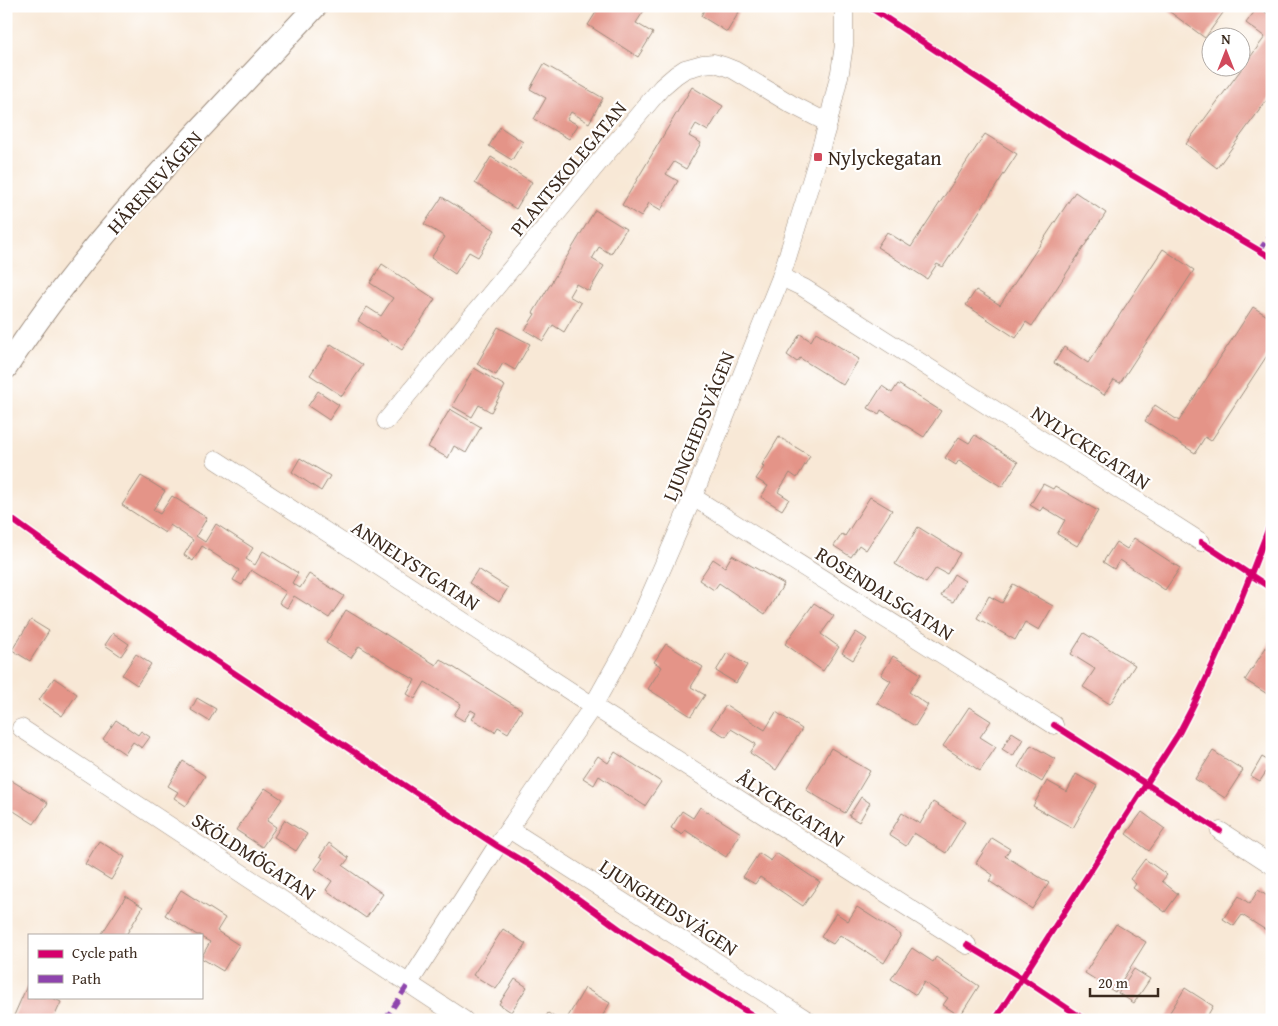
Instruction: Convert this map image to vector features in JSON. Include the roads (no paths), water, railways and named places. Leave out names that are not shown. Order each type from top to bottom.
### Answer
[{"type":"street","name":"HÄRENEVÄGEN","points":[[6,368],[47,308],[152,182],[316,6]]},
{"type":"street","name":"LJUNGHEDSVÄGEN","points":[[409,984],[509,829],[593,706],[623,653],[643,612],[781,277],[828,122],[840,72],[844,45],[844,6]]},
{"type":"street","name":"PLANTSKOLEGATAN","points":[[386,420],[630,125],[662,88],[681,72],[693,66],[704,64],[714,63],[724,66],[791,104],[828,122]]},
{"type":"street","name":"NYLYCKEGATAN","points":[[781,277],[804,288],[1200,542]]},
{"type":"street","name":"ANNELYSTGATAN","points":[[216,460],[593,706]]},
{"type":"street","name":"ROSENDALSGATAN","points":[[692,496],[1054,725]]},
{"type":"street","name":"ÅLYCKEGATAN","points":[[593,706],[967,946]]},
{"type":"street","name":"SKÖLDMÖGATAN","points":[[21,728],[464,1020]]},
{"type":"street","name":"LJUNGHEDSVÄGEN","points":[[509,829],[807,1020]]},
{"type":"street","points":[[1220,832],[1272,865]]},
{"type":"place","name":"Nylyckegatan","points":[[818,157]]}]
